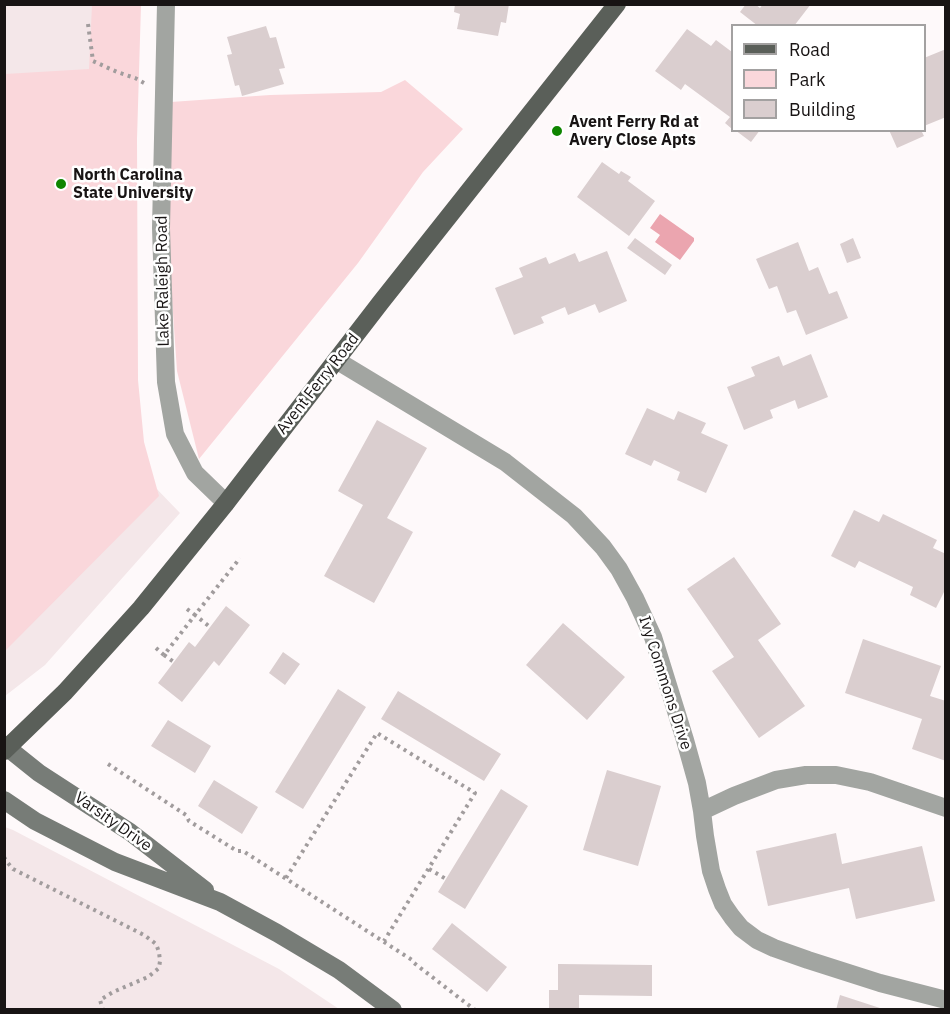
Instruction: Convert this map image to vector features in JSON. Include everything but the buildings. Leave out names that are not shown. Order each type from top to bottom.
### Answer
[{"type":"main road","name":"Avent Ferry Road","points":[[6,748],[65,692],[141,608],[617,4]]},
{"type":"street","name":"Lake Raleigh Road","points":[[166,4],[161,228],[166,382],[175,434],[195,473],[226,503]]},
{"type":"street","name":"Ivy Commons Drive","points":[[336,360],[505,462],[574,516],[603,547],[619,569],[653,637],[697,783],[711,871],[723,904],[741,928],[757,940],[808,960],[880,983],[945,1000]]},
{"type":"street","name":"Varsity Drive","points":[[6,748],[39,773],[130,832],[220,902]]},
{"type":"street","points":[[702,811],[734,795],[776,780],[806,775],[836,775],[870,782],[945,808]]},
{"type":"street","name":"Varsity Drive","points":[[4,800],[35,821],[115,862],[220,902],[339,970],[393,1010]]},
{"type":"path","points":[[88,24],[93,61],[135,78],[164,95]]},
{"type":"path","points":[[164,656],[240,558]]},
{"type":"path","points":[[187,609],[210,627]]},
{"type":"path","points":[[156,648],[174,662]]},
{"type":"path","points":[[286,878],[376,732],[475,793],[384,941]]},
{"type":"path","points":[[108,764],[186,815],[189,821],[237,851],[243,851],[384,941],[475,1010]]},
{"type":"path","points":[[4,856],[13,869],[144,935],[156,944],[159,952],[159,968],[148,977],[100,1000],[103,1010]]},
{"type":"path","points":[[429,869],[446,879]]},
{"type":"shaded area","name":"North Carolina State University","points":[[5,5],[126,5],[122,453],[180,513],[45,665],[5,696]]},
{"type":"shaded area","points":[[660,214],[694,238],[680,260],[655,242],[660,235],[650,228]]},
{"type":"shaded area","points":[[5,827],[279,969],[339,1009],[5,1009]]},
{"type":"green space","name":"North Carolina State University","points":[[92,5],[141,5],[137,139],[138,380],[144,442],[159,496],[5,651],[5,74],[89,69]]},
{"type":"green space","points":[[405,80],[463,129],[423,172],[358,263],[199,459],[177,371],[169,255],[171,102],[270,95],[381,92]]},
{"type":"place","name":"Avent Ferry Rd at Avery Close Apts","points":[[557,131]]},
{"type":"place","name":"North Carolina State University","points":[[61,184]]}]
